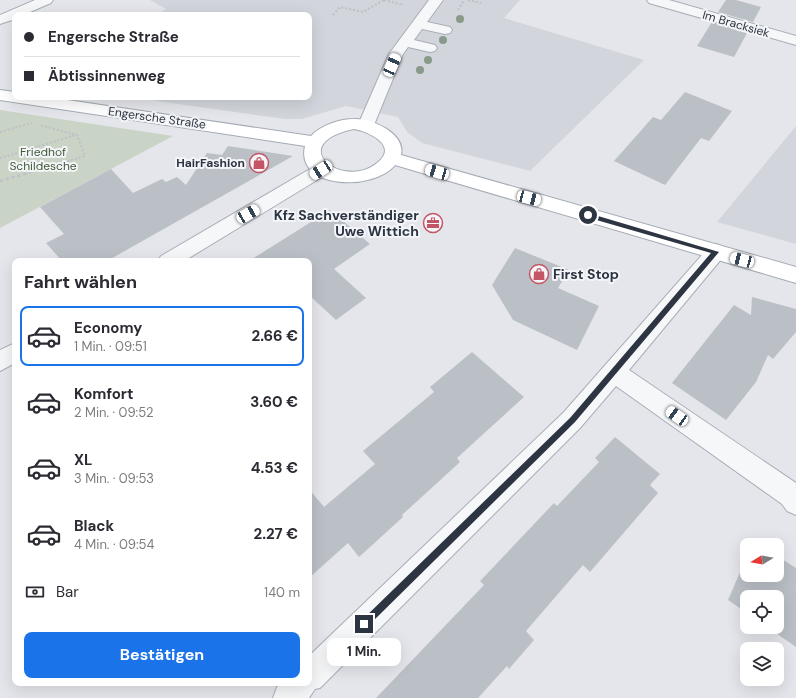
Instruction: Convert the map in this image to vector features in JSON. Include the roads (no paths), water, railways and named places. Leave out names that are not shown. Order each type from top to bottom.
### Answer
[{"type":"main road","name":"Engersche Straße","points":[[0,95],[12,97]]},
{"type":"main road","name":"Engersche Straße","points":[[33,100],[314,142]]},
{"type":"main road","points":[[342,125],[366,125],[385,134],[390,142],[392,150],[391,158],[384,166],[374,173],[360,177],[346,178],[332,175],[321,170],[315,164],[311,149],[320,134],[342,125]]},
{"type":"main road","points":[[391,158],[796,275]]},
{"type":"street","points":[[18,12],[46,0]]},
{"type":"street","points":[[366,125],[396,54],[436,0]]},
{"type":"street","name":"Im Bracksiek","points":[[654,0],[796,41]]},
{"type":"street","points":[[0,20],[12,15]]},
{"type":"street","points":[[418,24],[445,30]]},
{"type":"street","points":[[405,42],[430,48]]},
{"type":"street","points":[[173,258],[321,170]]},
{"type":"street","points":[[312,674],[572,420],[716,252]]},
{"type":"street","points":[[0,361],[12,354]]},
{"type":"street","points":[[614,372],[791,495],[796,502]]},
{"type":"street","points":[[288,698],[300,686]]},
{"type":"place","name":"HairFashion","points":[[259,163]]},
{"type":"place","name":"Kfz Sachverständiger Uwe Wittich","points":[[433,223]]},
{"type":"place","name":"First Stop","points":[[539,274]]},
{"type":"park label","name":"Friedhof Schildesche","points":[[43,159]]}]
